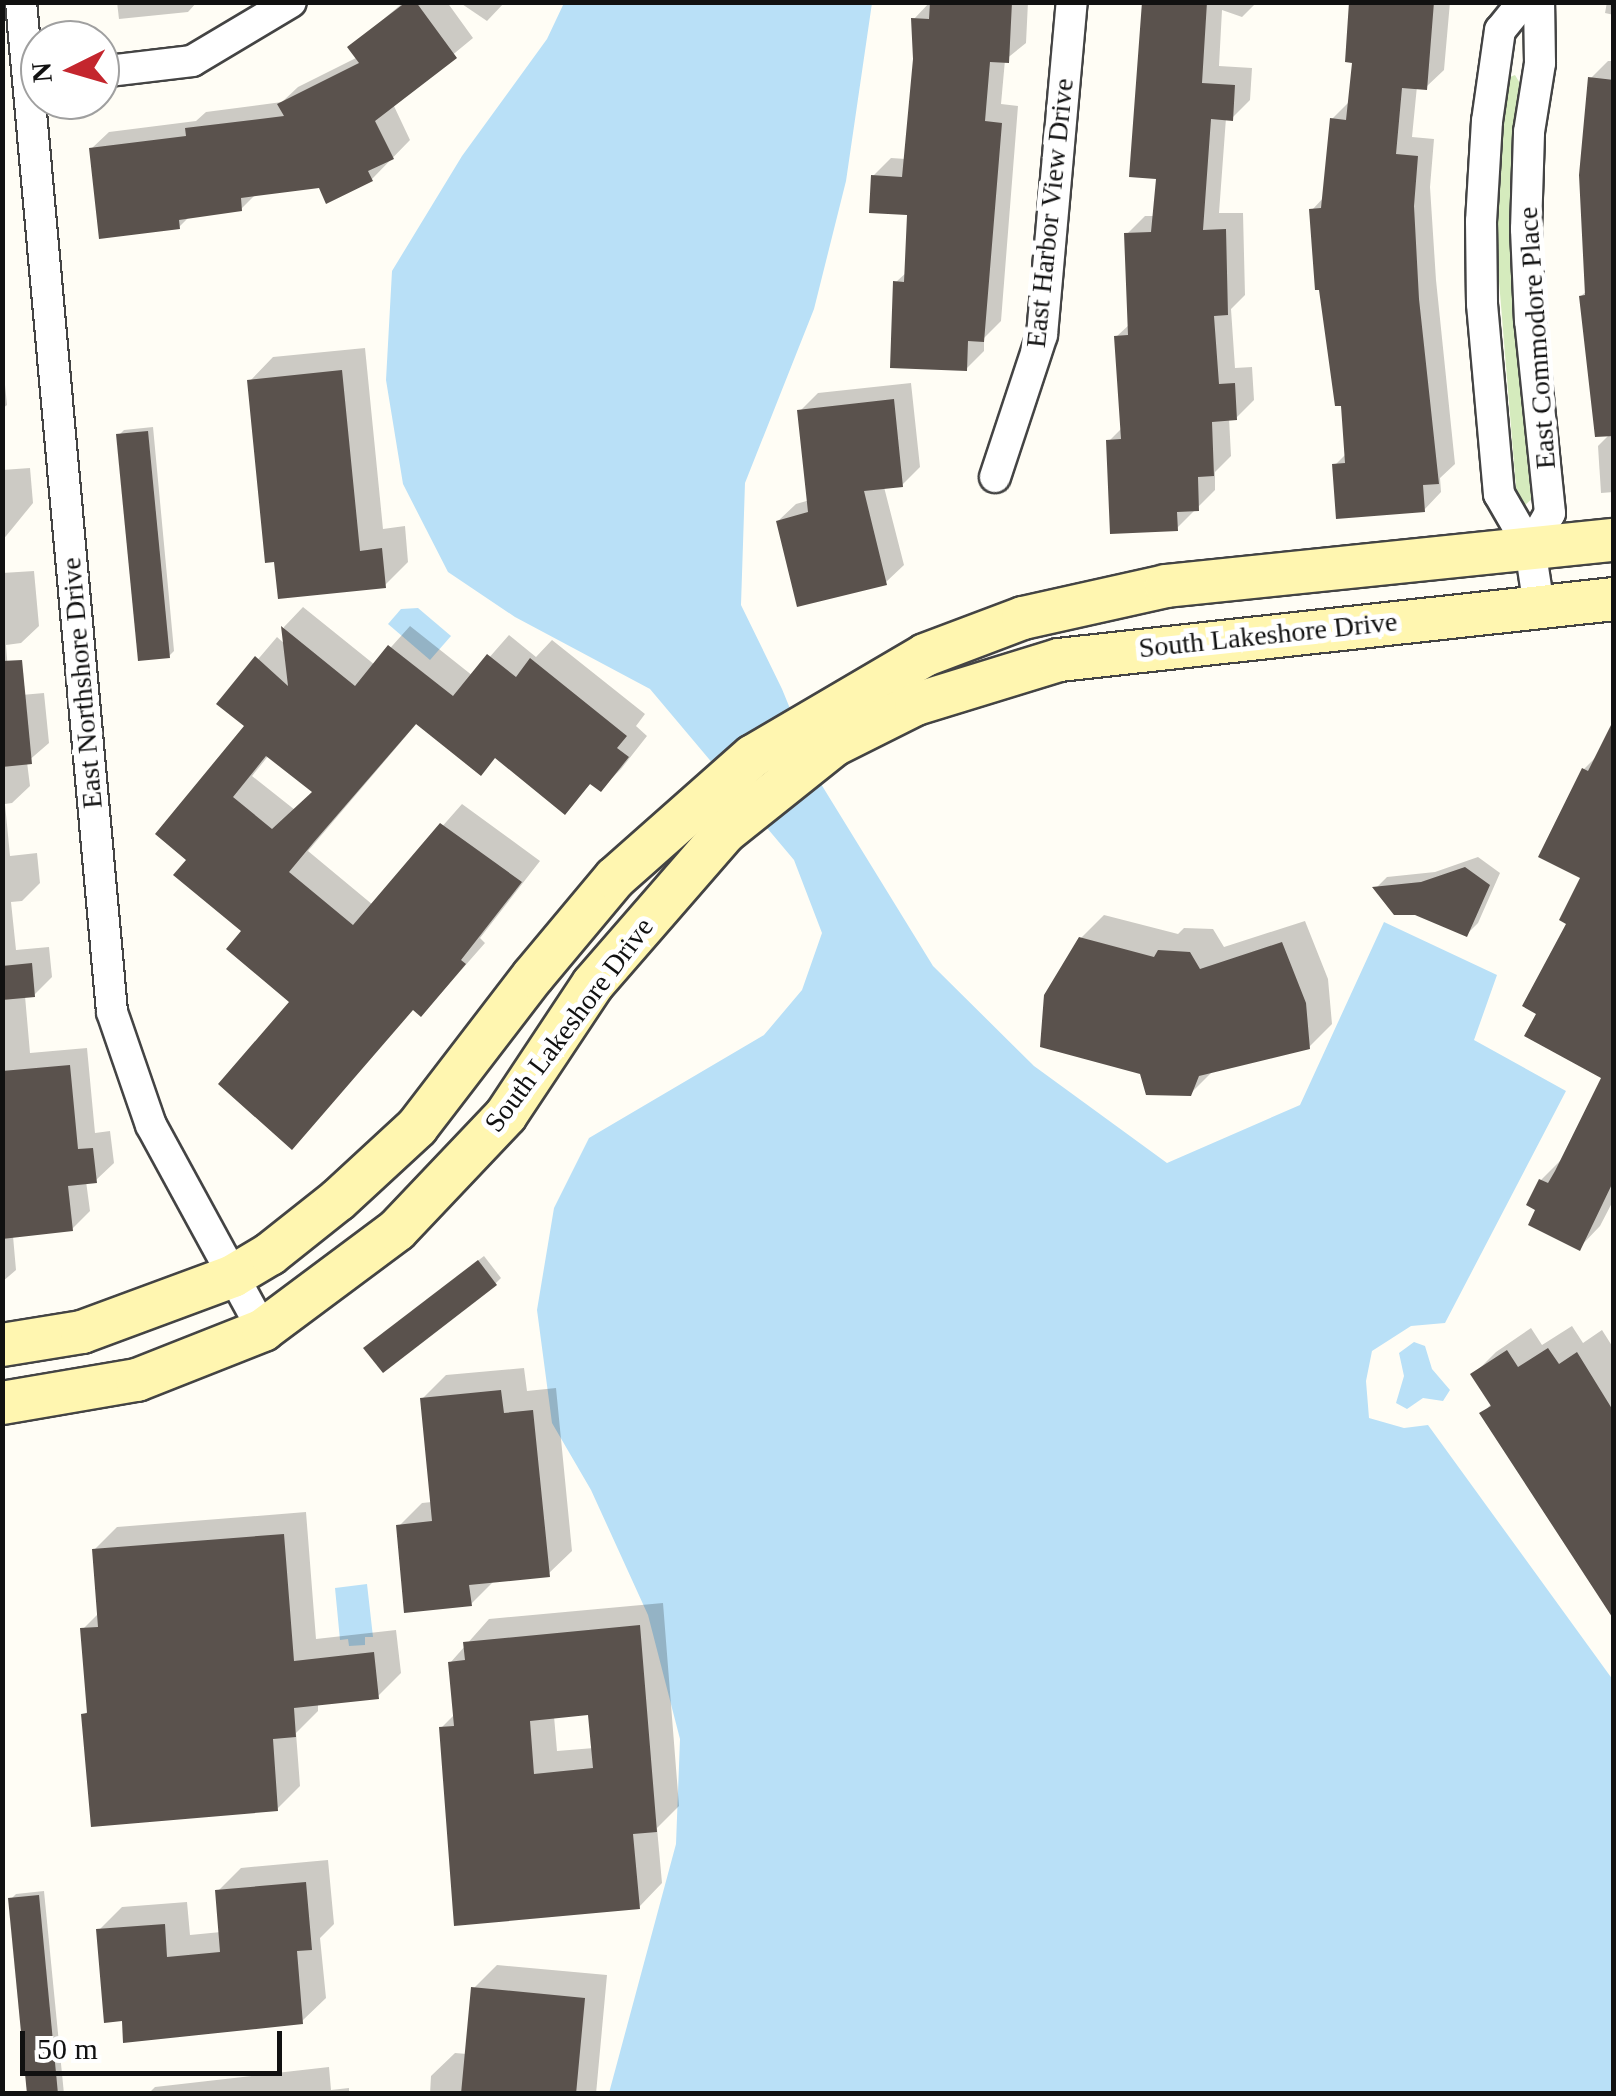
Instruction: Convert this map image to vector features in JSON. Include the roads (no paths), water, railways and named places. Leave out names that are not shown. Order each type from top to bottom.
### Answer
[{"type":"street","points":[[120,70],[192,61],[290,2]]},
{"type":"street","name":"East Harbor View Drive","points":[[996,477],[1042,335],[1072,2]]},
{"type":"street","name":"East Commodore Place","points":[[1523,2],[1500,30],[1481,220],[1482,304],[1499,494],[1530,548],[1539,607]]},
{"type":"street","name":"East Commodore Place","points":[[1530,548],[1550,512],[1530,321],[1526,229],[1530,132],[1540,62],[1538,2]]},
{"type":"street","name":"East Northshore Drive","points":[[36,120],[112,1012],[151,1126],[263,1330]]},
{"type":"street","name":"South Lakeshore Drive","points":[[2,1345],[82,1332],[233,1276],[270,1254],[338,1200],[417,1127],[532,976],[615,878],[710,819],[925,655],[1066,606],[1166,586],[1614,540]]},
{"type":"street","name":"South Lakeshore Drive","points":[[822,732],[1059,660],[1614,599]]},
{"type":"street","name":"South Lakeshore Drive","points":[[2,1403],[137,1380],[263,1330],[397,1230],[506,1115],[710,819]]},
{"type":"water","points":[[564,3],[872,3],[846,181],[814,309],[745,483],[741,605],[782,689],[821,784],[933,966],[1034,1066],[1167,1163],[1300,1105],[1384,922],[1497,975],[1474,1040],[1566,1091],[1445,1323],[1411,1326],[1372,1351],[1366,1381],[1369,1418],[1404,1428],[1428,1425],[1613,1680],[1613,2093],[609,2093],[676,1844],[680,1739],[648,1615],[591,1490],[552,1423],[537,1310],[554,1208],[589,1138],[764,1035],[802,990],[822,933],[794,860],[650,689],[515,617],[448,572],[403,484],[386,380],[392,271],[462,156],[547,39]]},
{"type":"water","points":[[418,608],[451,636],[430,660],[388,624],[401,609]]},
{"type":"water","points":[[1414,1342],[1425,1346],[1432,1369],[1450,1390],[1443,1401],[1423,1398],[1407,1409],[1396,1403],[1404,1376],[1399,1353]]},
{"type":"water","points":[[367,1584],[373,1637],[365,1637],[365,1645],[349,1646],[348,1639],[340,1640],[335,1588]]}]
